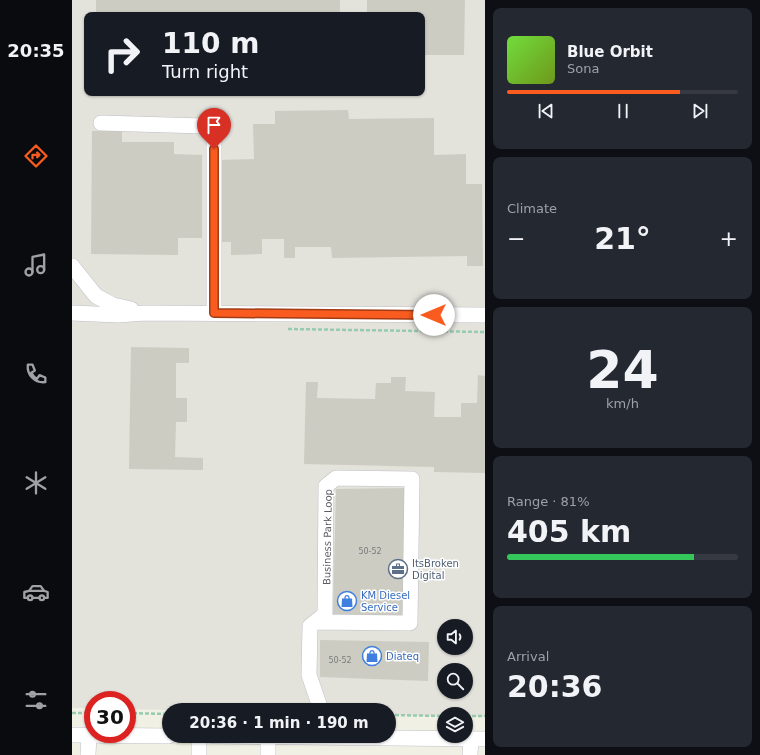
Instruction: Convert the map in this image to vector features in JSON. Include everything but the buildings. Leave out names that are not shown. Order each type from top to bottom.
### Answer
[{"type":"street","points":[[101,123],[203,126],[211,130],[214,134],[214,313]]},
{"type":"street","points":[[72,266],[96,296],[113,305],[145,313]]},
{"type":"street","points":[[72,313],[118,315],[145,313],[214,313],[485,315]]},
{"type":"street","name":"Business Park Loop","points":[[316,622],[410,623],[412,479],[336,478],[326,486],[325,614],[310,626],[309,675],[319,703]]},
{"type":"street","points":[[72,735],[84,735]]},
{"type":"street","points":[[136,736],[162,736]]},
{"type":"street","points":[[396,738],[478,739],[470,755]]},
{"type":"street","points":[[88,755],[89,743]]},
{"type":"street","points":[[199,743],[199,755]]},
{"type":"street","points":[[268,743],[268,755]]},
{"type":"path","points":[[72,713],[84,713]]},
{"type":"path","points":[[136,713],[162,714]]},
{"type":"path","points":[[396,715],[437,716]]},
{"type":"path","points":[[473,716],[485,716]]},
{"type":"shaded area","points":[[72,0],[485,0],[485,717],[473,716],[473,707],[437,707],[437,716],[396,715],[396,703],[162,703],[162,710],[136,709],[136,691],[84,691],[84,708],[72,708]]},
{"type":"place","name":"ItsBroken Digital","points":[[398,569]]},
{"type":"place","name":"KM Diesel Service","points":[[347,601]]},
{"type":"place","name":"Diateq","points":[[372,656]]},
{"type":"route","points":[[214,149],[214,313],[434,315]]}]
